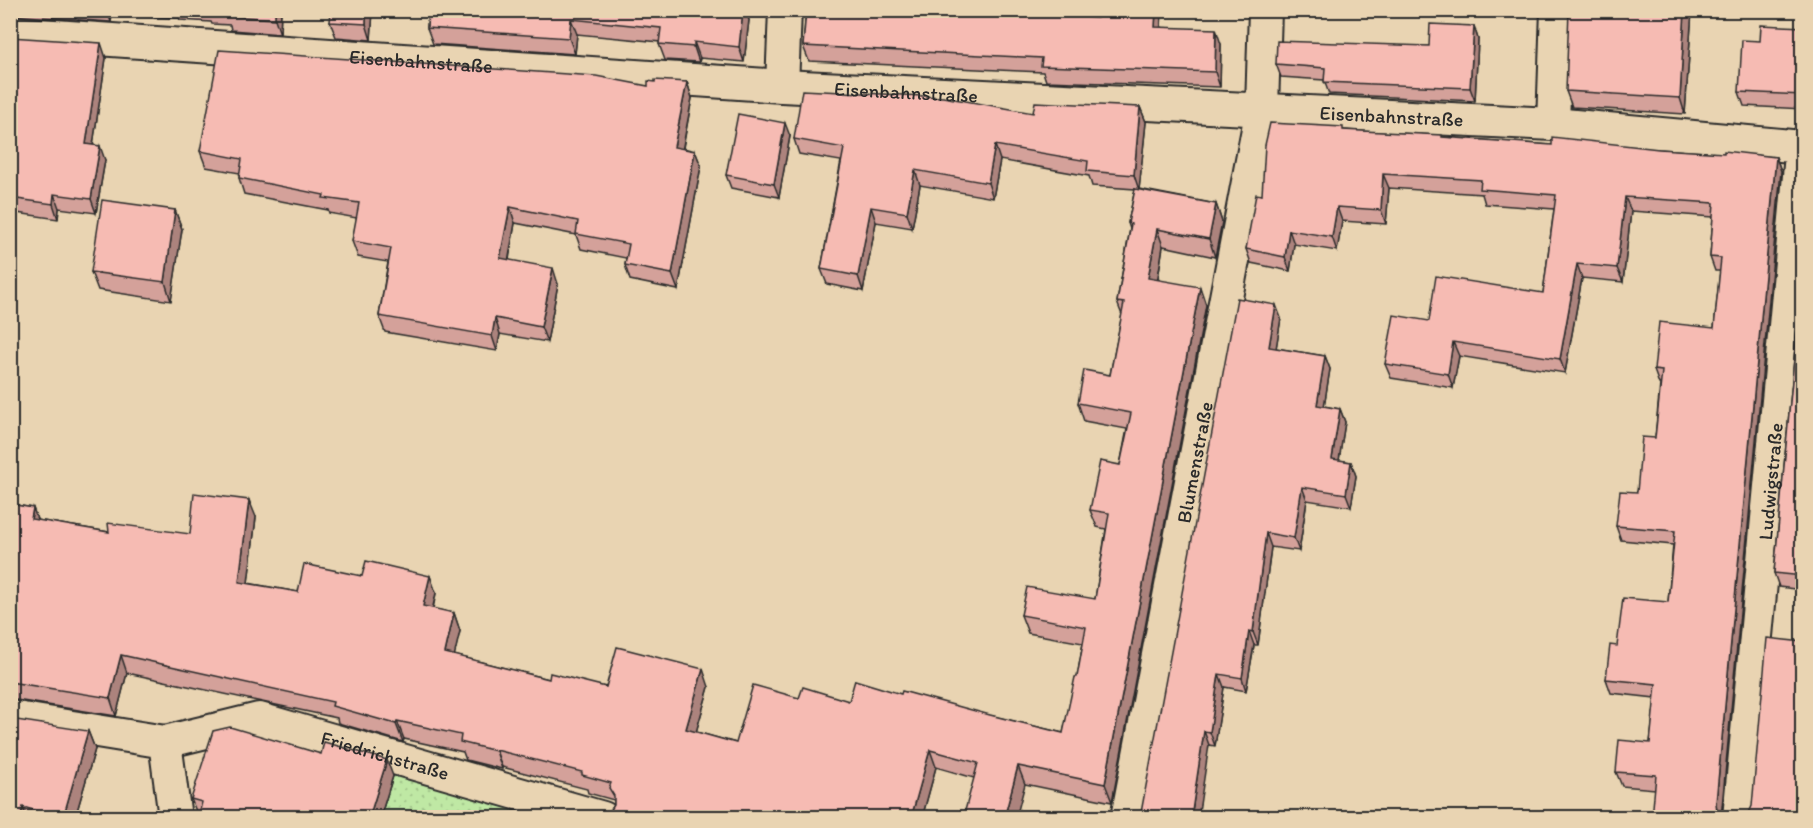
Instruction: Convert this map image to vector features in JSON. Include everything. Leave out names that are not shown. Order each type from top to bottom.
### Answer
[{"type":"street","points":[[782,86],[785,10]]},
{"type":"street","name":"Blumenstraße","points":[[1127,818],[1262,108],[1265,10]]},
{"type":"street","points":[[1553,123],[1557,10]]},
{"type":"street","name":"Eisenbahnstraße","points":[[10,33],[782,86],[1553,123],[1802,146]]},
{"type":"street","name":"Ludwigstraße","points":[[1739,818],[1802,146]]},
{"type":"street","points":[[10,717],[165,742],[174,818]]},
{"type":"street","name":"Friedrichstraße","points":[[165,742],[258,719],[603,818]]},
{"type":"green space","points":[[394,771],[564,818],[380,818]]},
{"type":"building","points":[[216,10],[275,10],[275,19],[226,16],[227,11]]},
{"type":"building","points":[[331,10],[366,10],[366,24],[330,22]]},
{"type":"building","points":[[428,10],[743,10],[739,47],[694,42],[694,47],[659,44],[661,28],[571,19],[569,38],[427,28]]},
{"type":"building","points":[[806,10],[1037,10],[1037,14],[1097,18],[1097,10],[1156,10],[1155,27],[1216,29],[1215,72],[1041,66],[1042,58],[803,46]]},
{"type":"building","points":[[1569,10],[1685,10],[1680,98],[1566,91]]},
{"type":"building","points":[[1430,24],[1474,26],[1470,88],[1324,82],[1325,68],[1276,64],[1277,41],[1429,46]]},
{"type":"building","points":[[1761,25],[1803,27],[1803,95],[1739,92],[1742,40],[1760,41]]},
{"type":"building","points":[[10,37],[101,43],[86,144],[100,146],[91,199],[54,194],[53,204],[10,198]]},
{"type":"building","points":[[219,50],[596,76],[648,86],[648,81],[655,82],[655,80],[687,82],[674,147],[695,151],[672,274],[625,265],[629,244],[576,234],[578,221],[510,207],[500,258],[553,268],[541,327],[495,318],[492,336],[379,316],[391,248],[352,241],[359,203],[323,198],[324,195],[239,178],[242,159],[200,151]]},
{"type":"building","points":[[802,90],[943,97],[1033,113],[1035,102],[1140,107],[1134,175],[1087,171],[1088,161],[995,145],[988,183],[915,170],[907,213],[871,207],[858,276],[821,269],[844,148],[794,139]]},
{"type":"building","points":[[738,114],[785,123],[774,184],[726,175]]},
{"type":"building","points":[[1270,123],[1552,145],[1552,137],[1659,149],[1724,153],[1724,151],[1776,157],[1716,803],[1717,811],[1723,818],[1652,818],[1656,775],[1616,772],[1619,740],[1650,743],[1656,684],[1606,679],[1610,645],[1617,646],[1623,598],[1668,602],[1675,531],[1616,526],[1620,491],[1637,492],[1642,437],[1655,438],[1662,371],[1654,370],[1659,322],[1714,328],[1721,258],[1710,257],[1714,203],[1625,197],[1617,268],[1577,264],[1560,359],[1453,342],[1448,374],[1385,364],[1394,315],[1429,321],[1436,276],[1543,293],[1556,195],[1480,189],[1481,180],[1383,174],[1381,210],[1337,207],[1332,237],[1289,230],[1285,257],[1246,249],[1256,194],[1262,195],[1265,145]]},
{"type":"building","points":[[1135,189],[1216,204],[1209,239],[1157,229],[1148,278],[1200,287],[1105,784],[1018,766],[1005,815],[1012,816],[1011,818],[963,818],[978,763],[930,750],[911,818],[602,818],[614,805],[614,796],[609,788],[611,783],[582,775],[582,772],[460,742],[461,735],[397,721],[396,724],[332,706],[333,702],[121,655],[110,698],[10,682],[10,504],[33,508],[31,519],[109,532],[108,523],[190,534],[194,493],[249,500],[239,582],[298,592],[304,564],[362,576],[366,561],[430,576],[423,606],[454,613],[445,653],[549,679],[550,673],[606,687],[617,647],[703,669],[686,729],[736,743],[753,685],[799,698],[803,687],[849,701],[855,680],[901,694],[902,691],[1063,733],[1075,677],[1077,677],[1086,627],[1021,615],[1027,587],[1095,599],[1109,513],[1090,510],[1100,461],[1120,465],[1131,413],[1078,403],[1084,370],[1110,375],[1124,303],[1117,302]]},
{"type":"building","points":[[102,200],[175,210],[165,282],[91,272]]},
{"type":"building","points":[[1803,263],[1803,576],[1774,573]]},
{"type":"building","points":[[1237,298],[1276,305],[1269,347],[1325,356],[1317,405],[1340,409],[1332,459],[1351,462],[1346,494],[1302,487],[1294,538],[1266,533],[1253,632],[1249,631],[1242,678],[1219,674],[1210,732],[1204,731],[1191,818],[1140,818]]},
{"type":"building","points":[[1767,638],[1803,642],[1803,753],[1799,796],[1803,797],[1803,818],[1745,818],[1752,806]]},
{"type":"building","points":[[10,719],[88,731],[63,818],[23,807],[20,818],[10,818]]},
{"type":"building","points":[[230,727],[321,754],[324,742],[387,760],[369,818],[360,815],[359,818],[198,818],[202,802],[191,799],[213,731]]}]
